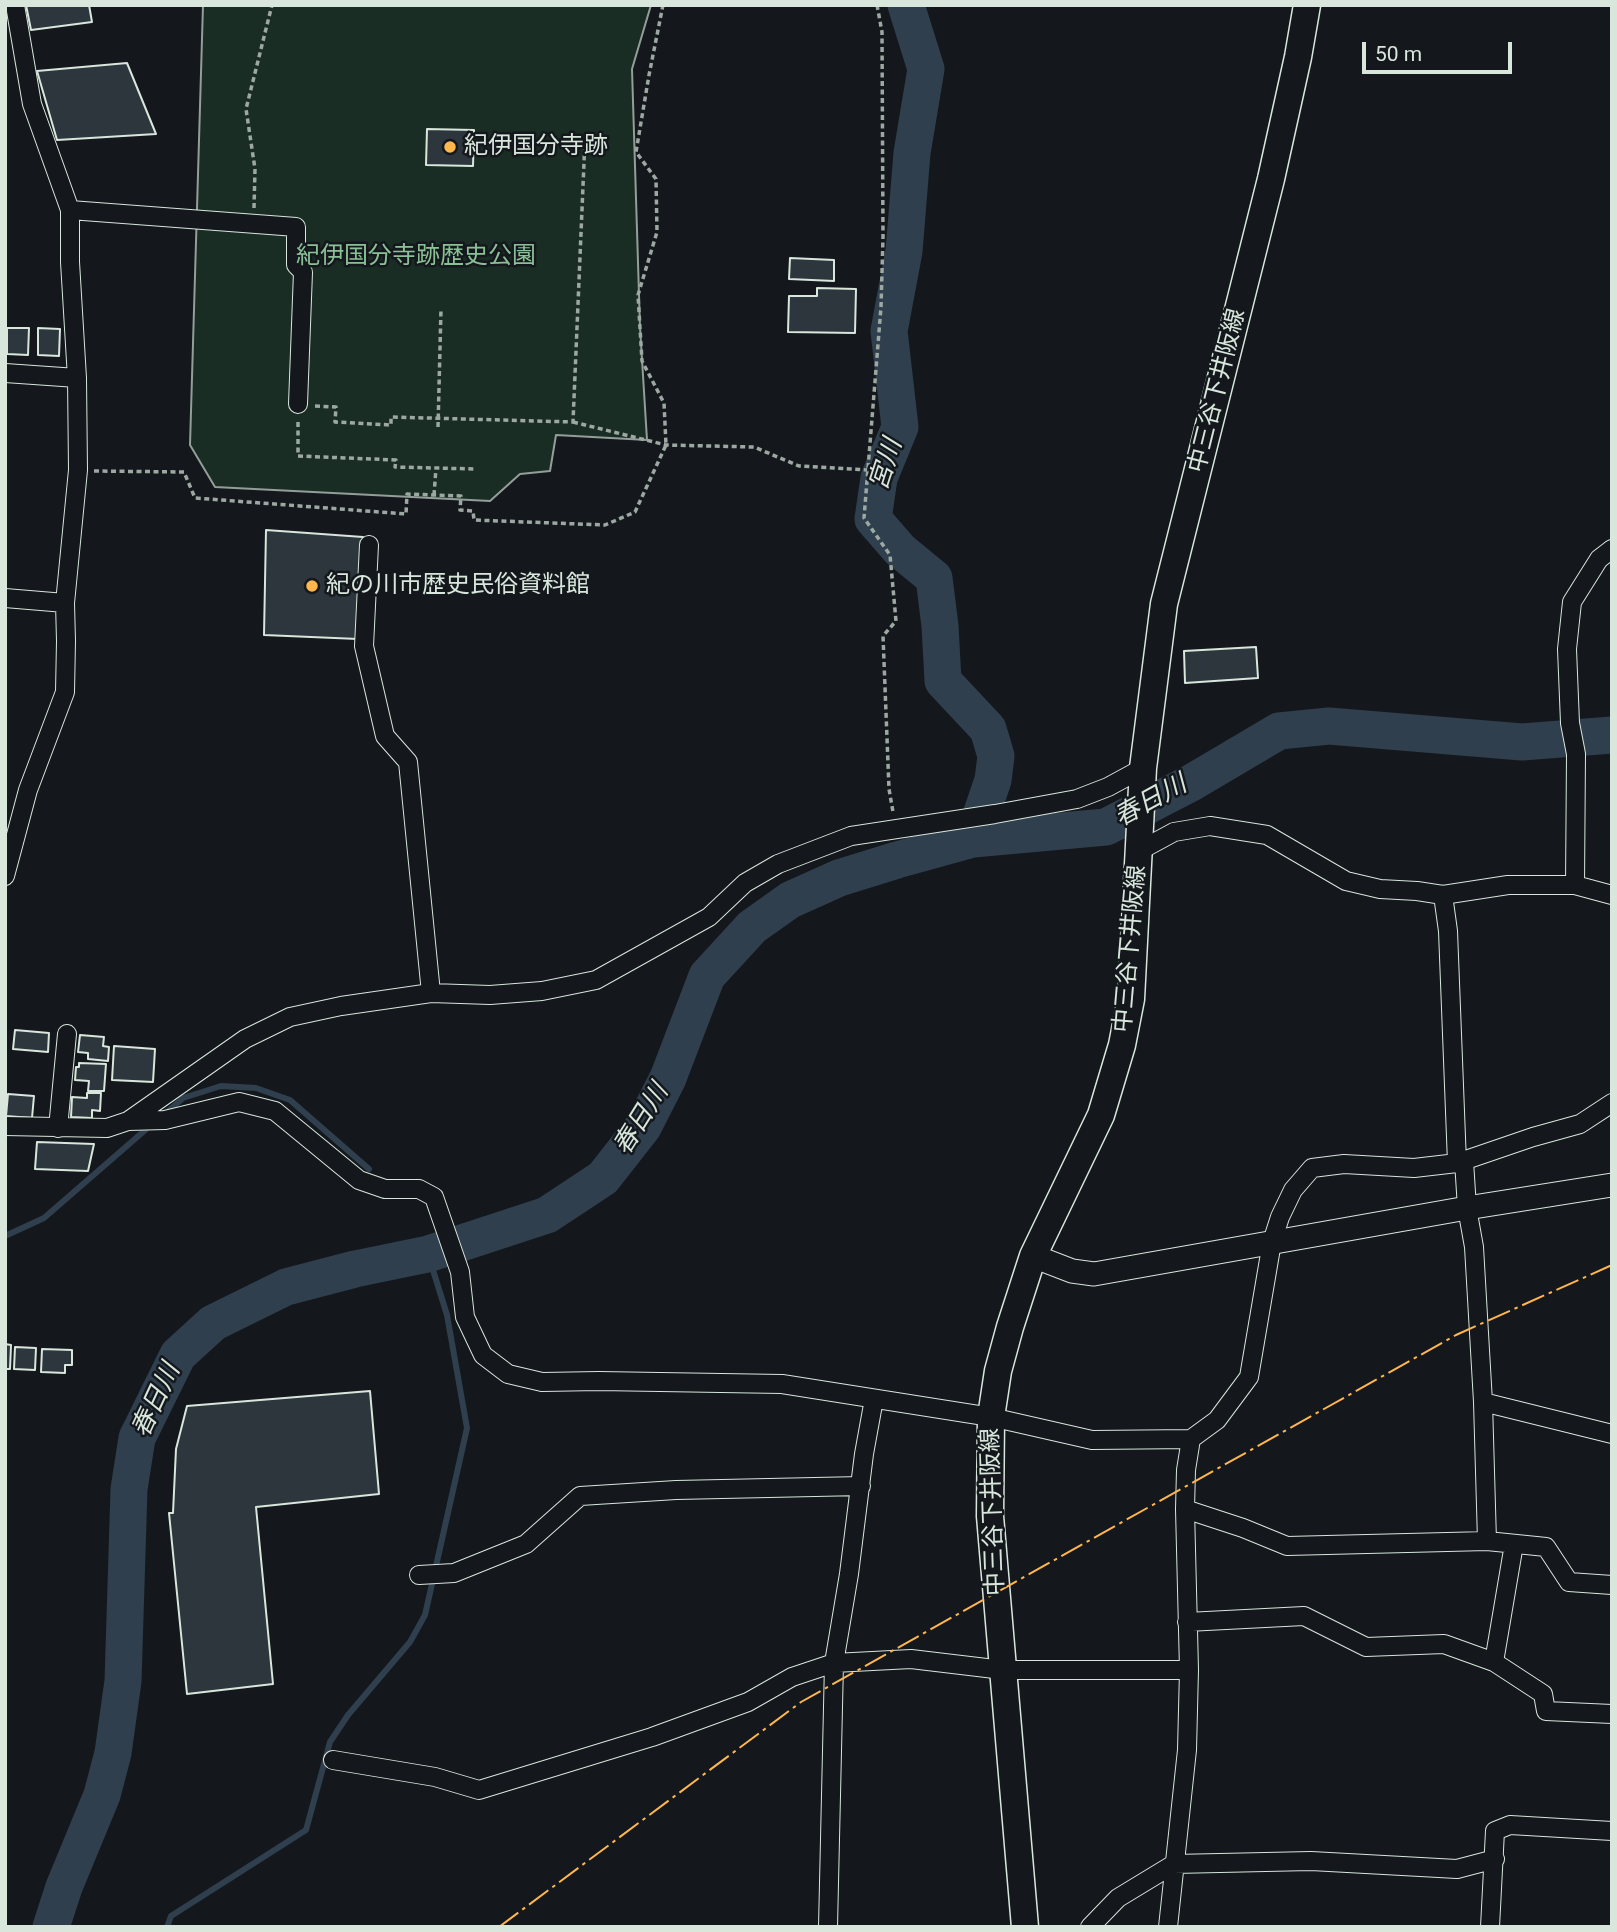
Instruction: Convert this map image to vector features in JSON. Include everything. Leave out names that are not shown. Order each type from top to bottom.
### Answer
[{"type":"main road","name":"中三谷下井阪線","points":[[1025,1927],[990,1516],[991,1417],[1001,1360],[1033,1256],[1101,1115],[1122,1045],[1131,999],[1142,775],[1164,604],[1271,179],[1307,5]]},
{"type":"street","points":[[5,877],[28,790],[65,692],[65,603],[78,470],[70,210],[32,104],[15,5]]},
{"type":"street","points":[[70,210],[296,227],[296,265],[303,272],[298,404]]},
{"type":"street","points":[[5,373],[77,378]]},
{"type":"street","points":[[369,545],[364,646],[384,736],[408,762],[431,993]]},
{"type":"street","points":[[1575,885],[1576,754],[1570,723],[1567,649],[1572,602],[1599,559],[1612,549]]},
{"type":"street","points":[[5,598],[65,603]]},
{"type":"street","points":[[5,1126],[107,1128],[128,1121],[244,1039],[289,1017],[341,1006],[431,993],[490,995],[542,991],[596,980],[709,917],[745,883],[778,864],[851,836],[1077,799],[1142,775]]},
{"type":"street","points":[[1139,848],[1174,832],[1210,826],[1267,835],[1346,881],[1380,889],[1443,895],[1508,885],[1575,885],[1612,894]]},
{"type":"street","points":[[1443,895],[1448,931],[1460,1162],[1474,1247],[1483,1402],[1487,1541]]},
{"type":"street","points":[[58,1128],[67,1034]]},
{"type":"street","points":[[128,1121],[165,1120],[239,1101],[275,1111],[359,1180],[384,1189],[419,1189],[434,1198],[460,1272],[465,1317],[483,1355],[508,1374],[542,1382],[782,1384],[991,1417],[1092,1440],[1191,1439],[1216,1420],[1249,1377],[1272,1242],[1293,1190],[1312,1168],[1344,1164],[1414,1168],[1460,1162],[1580,1124],[1612,1103]]},
{"type":"street","points":[[1033,1256],[1072,1271],[1094,1274],[1612,1185]]},
{"type":"street","points":[[828,1927],[834,1663],[874,1399]]},
{"type":"street","points":[[1483,1402],[1612,1434]]},
{"type":"street","points":[[1168,1927],[1187,1750],[1189,1670],[1185,1509],[1186,1470],[1191,1439]]},
{"type":"street","points":[[419,1576],[454,1573],[526,1544],[580,1496],[676,1490],[861,1486]]},
{"type":"street","points":[[1185,1509],[1287,1546],[1487,1541],[1545,1547],[1569,1583],[1612,1585]]},
{"type":"street","points":[[1494,1662],[1514,1544]]},
{"type":"street","points":[[1188,1622],[1304,1616],[1366,1647],[1444,1644],[1494,1662],[1543,1694],[1546,1711],[1612,1714]]},
{"type":"street","points":[[333,1759],[435,1777],[479,1790],[652,1737],[748,1702],[792,1677],[834,1663],[911,1659],[1003,1670],[1189,1670]]},
{"type":"street","points":[[1490,1927],[1495,1831],[1510,1825],[1612,1831]]},
{"type":"street","points":[[1090,1927],[1118,1898],[1174,1864],[1311,1861],[1457,1869],[1494,1859]]},
{"type":"path","points":[[253,224],[255,169],[246,109],[272,5]]},
{"type":"path","points":[[78,470],[184,472],[195,498],[324,509],[406,514],[407,494],[460,496],[460,510],[473,511],[474,520],[605,525],[635,512],[666,445],[664,403],[642,361],[638,295],[657,232],[656,179],[636,152],[663,5]]},
{"type":"path","points":[[877,5],[882,32],[883,237],[881,307],[864,518],[890,555],[896,621],[883,636],[889,789],[897,828]]},
{"type":"path","points":[[572,422],[585,139]]},
{"type":"path","points":[[438,426],[442,309]]},
{"type":"path","points":[[475,469],[395,467],[396,460],[298,456],[298,404],[336,407],[335,422],[391,425],[391,416],[572,422],[666,445],[754,447],[799,466],[867,470]]},
{"type":"path","points":[[434,495],[436,468]]},
{"type":"green space","name":"紀伊国分寺跡歴史公園","points":[[203,5],[651,5],[632,69],[640,327],[647,440],[556,435],[550,471],[520,474],[490,501],[215,487],[190,445]]},
{"type":"building","points":[[26,5],[89,5],[92,22],[31,30]]},
{"type":"building","points":[[127,63],[156,134],[57,140],[37,71]]},
{"type":"building","name":"紀伊国分寺跡","points":[[427,129],[474,130],[473,166],[426,165]]},
{"type":"building","points":[[790,258],[834,260],[834,281],[789,279]]},
{"type":"building","points":[[817,288],[856,289],[855,333],[788,332],[789,296],[817,296]]},
{"type":"building","points":[[7,328],[29,328],[28,355],[7,354]]},
{"type":"building","points":[[38,328],[60,329],[59,356],[38,355]]},
{"type":"building","name":"紀の川市歴史民俗資料館","points":[[266,530],[363,537],[358,639],[264,635]]},
{"type":"building","points":[[1256,647],[1258,678],[1185,683],[1184,651]]},
{"type":"building","points":[[15,1030],[49,1033],[48,1052],[13,1049]]},
{"type":"building","points":[[80,1035],[104,1037],[103,1046],[109,1047],[108,1061],[88,1059],[88,1053],[78,1052]]},
{"type":"building","points":[[114,1046],[155,1049],[153,1082],[112,1080]]},
{"type":"building","points":[[79,1063],[106,1064],[104,1091],[88,1091],[89,1081],[75,1080]]},
{"type":"building","points":[[87,1093],[101,1093],[100,1111],[92,1110],[92,1118],[71,1117],[72,1097],[87,1098]]},
{"type":"building","points":[[8,1094],[34,1096],[32,1118],[6,1116]]},
{"type":"building","points":[[37,1142],[94,1144],[88,1171],[35,1169]]},
{"type":"building","points":[[5,1344],[11,1345],[10,1369],[5,1369]]},
{"type":"building","points":[[15,1347],[36,1348],[35,1370],[14,1369]]},
{"type":"building","points":[[42,1349],[72,1350],[72,1365],[65,1365],[65,1373],[41,1372]]},
{"type":"building","points":[[370,1391],[379,1494],[256,1507],[273,1684],[187,1694],[169,1513],[173,1513],[176,1449],[187,1406]]},
{"type":"waterway","name":"宮川","points":[[906,5],[926,69],[912,153],[904,251],[889,331],[900,427],[879,478],[873,519],[900,550],[934,578],[943,681],[988,729],[996,756],[993,780],[973,839]]},
{"type":"waterway","name":"春日川","points":[[51,1927],[64,1887],[102,1795],[113,1753],[123,1681],[129,1489],[137,1438],[178,1355],[213,1323],[286,1287],[428,1254],[547,1215],[603,1178],[643,1127],[668,1078],[707,976],[752,927],[790,900],[839,878],[973,839],[1106,827],[1191,783],[1279,731],[1329,726],[1522,742],[1612,735]]},
{"type":"waterway","points":[[165,1114],[183,1098],[221,1086],[256,1088],[290,1100],[369,1169]]},
{"type":"waterway","points":[[5,1236],[44,1218],[151,1125]]},
{"type":"waterway","points":[[167,1927],[171,1916],[306,1830],[330,1742],[348,1715],[410,1642],[425,1615],[467,1428],[447,1315],[428,1254]]},
{"type":"power","points":[[499,1927],[801,1702],[1456,1335],[1612,1265]]},
{"type":"place","name":"紀伊国分寺跡","points":[[450,147]]},
{"type":"place","name":"紀の川市歴史民俗資料館","points":[[312,586]]}]
